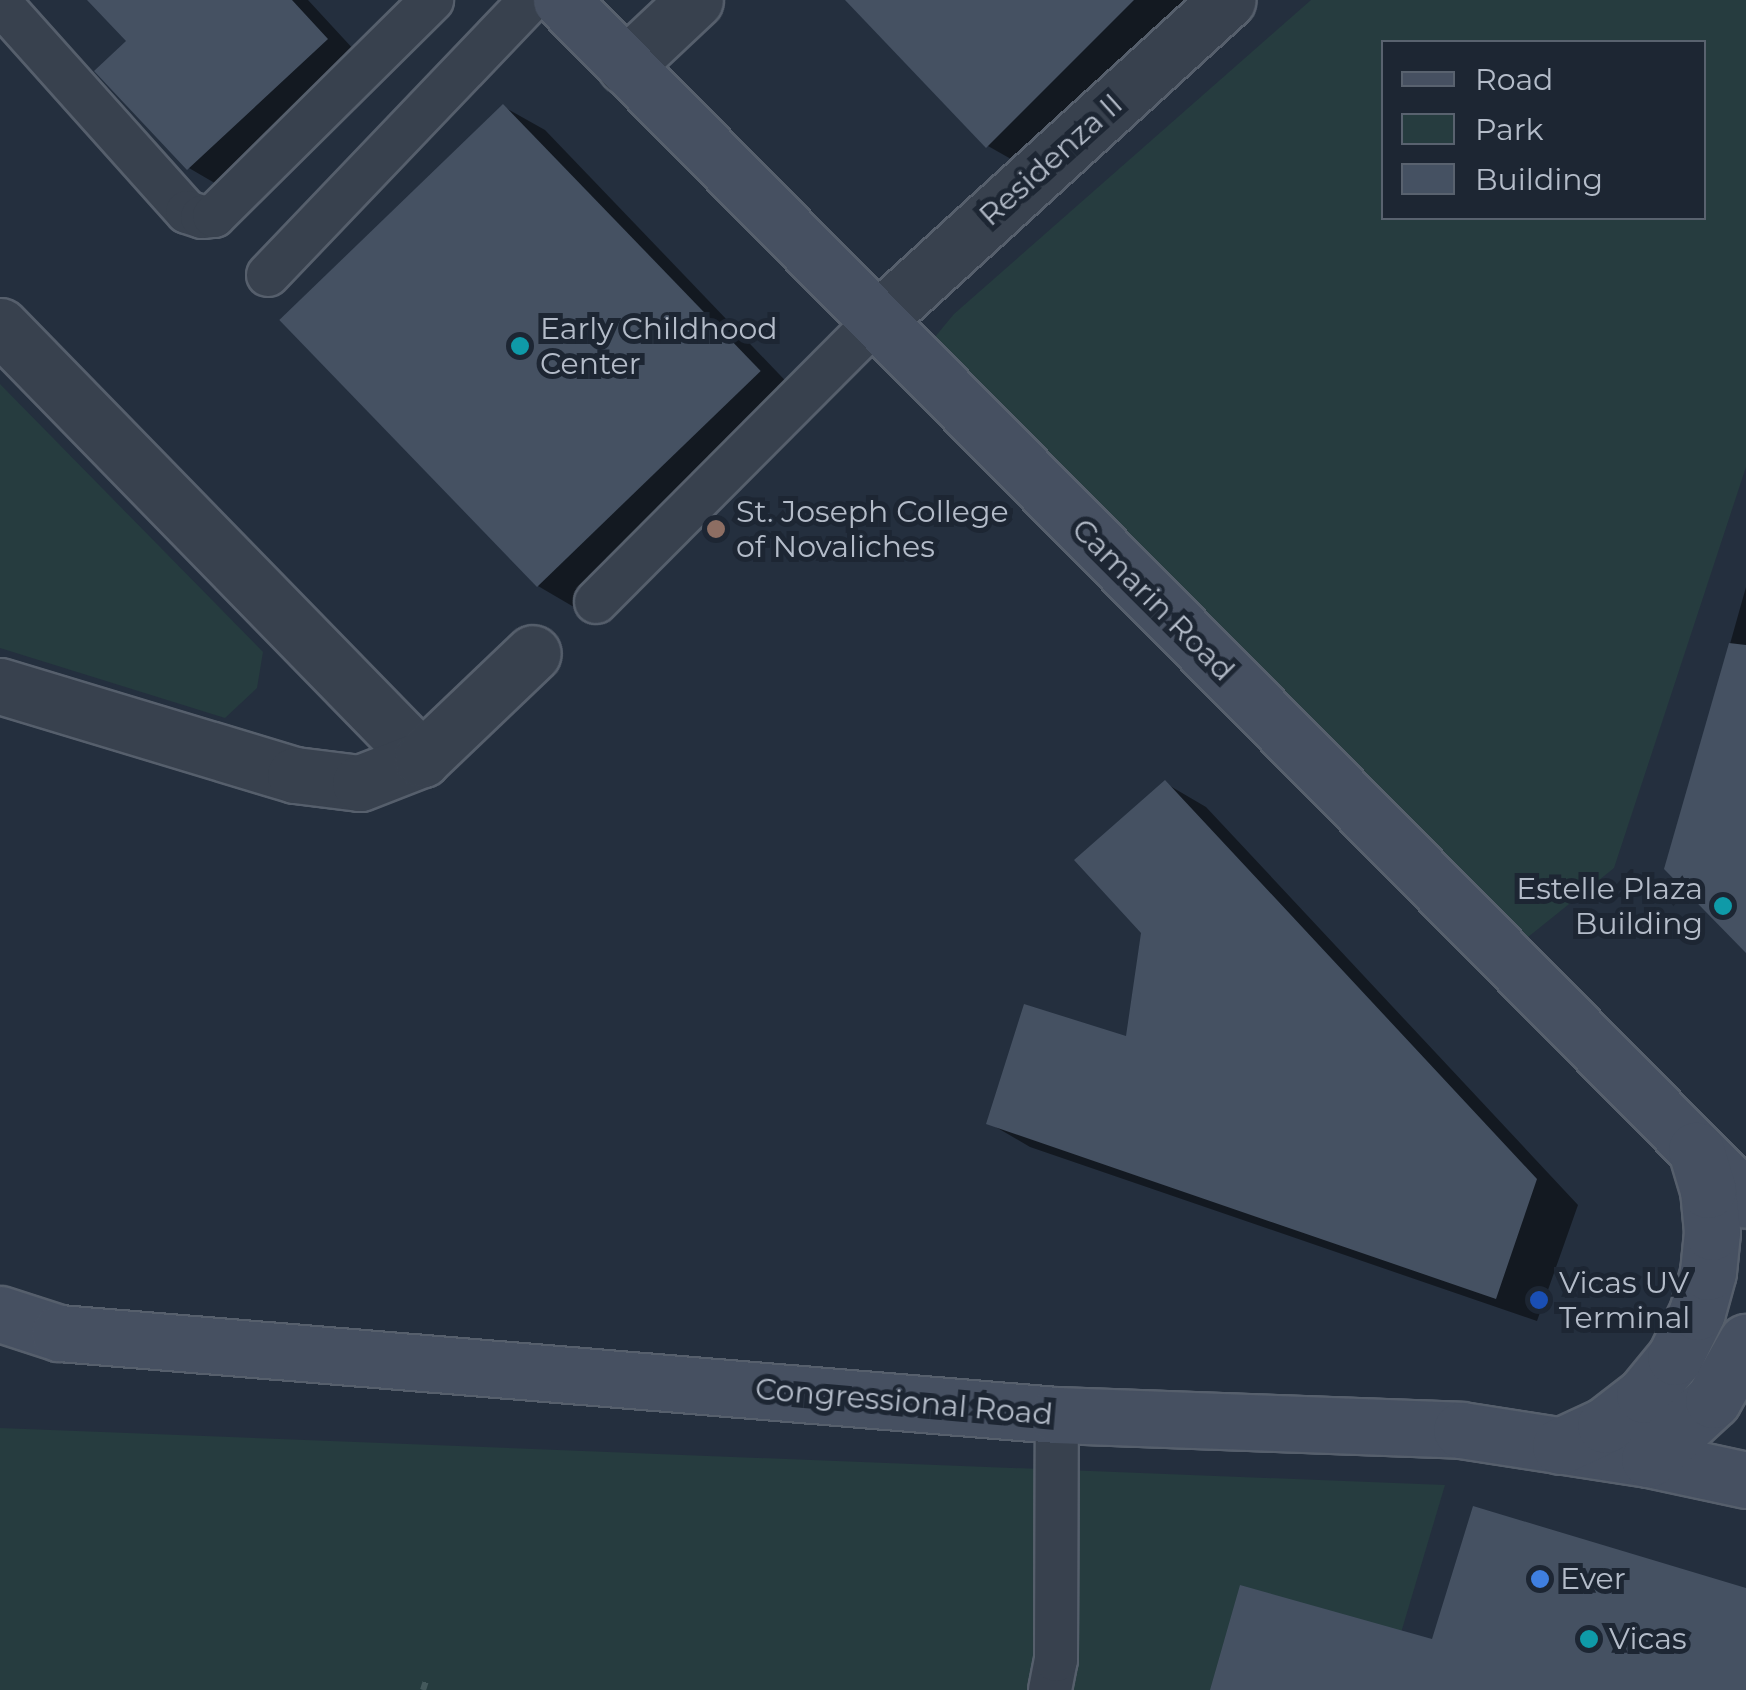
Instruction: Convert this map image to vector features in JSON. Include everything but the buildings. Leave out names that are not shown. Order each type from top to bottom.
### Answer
[{"type":"main road","name":"Camarin Road","points":[[561,0],[1746,1200]]},
{"type":"main road","points":[[1560,1446],[1604,1425],[1644,1395],[1675,1357],[1697,1312],[1708,1272],[1712,1232],[1708,1190],[1696,1150]]},
{"type":"main road","name":"Congressional Road","points":[[0,1314],[59,1333],[1057,1415],[1461,1430],[1649,1459],[1746,1480]]},
{"type":"main road","name":"Congressional Road","points":[[0,1353],[59,1333]]},
{"type":"main road","points":[[1649,1459],[1712,1400],[1746,1342]]},
{"type":"street","points":[[625,66],[695,0]]},
{"type":"street","name":"Residenza II","points":[[876,321],[1228,0]]},
{"type":"street","points":[[0,326],[422,760]]},
{"type":"street","points":[[0,686],[296,775],[360,782],[422,760],[534,652]]},
{"type":"lane","points":[[0,3],[187,212],[214,216],[432,0]]},
{"type":"lane","points":[[268,275],[531,0]]},
{"type":"lane","points":[[596,602],[876,321]]},
{"type":"lane","points":[[1050,1690],[1056,1660],[1057,1415]]},
{"type":"path","points":[[423,1690],[426,1681]]},
{"type":"green space","points":[[1311,0],[1746,0],[1746,467],[1614,868],[1517,946],[925,349],[954,314]]},
{"type":"green space","points":[[0,384],[263,652],[257,688],[225,718],[0,648]]},
{"type":"green space","points":[[0,1428],[1445,1485],[1384,1690],[0,1690]]},
{"type":"place","name":"Early Childhood Center","points":[[520,346]]},
{"type":"place","name":"St. Joseph College of Novaliches","points":[[716,529]]},
{"type":"place","name":"Estelle Plaza Building","points":[[1723,906]]},
{"type":"place","name":"Vicas UV Terminal","points":[[1539,1300]]},
{"type":"place","name":"Ever","points":[[1540,1579]]},
{"type":"place","name":"Vicas","points":[[1589,1639]]}]
